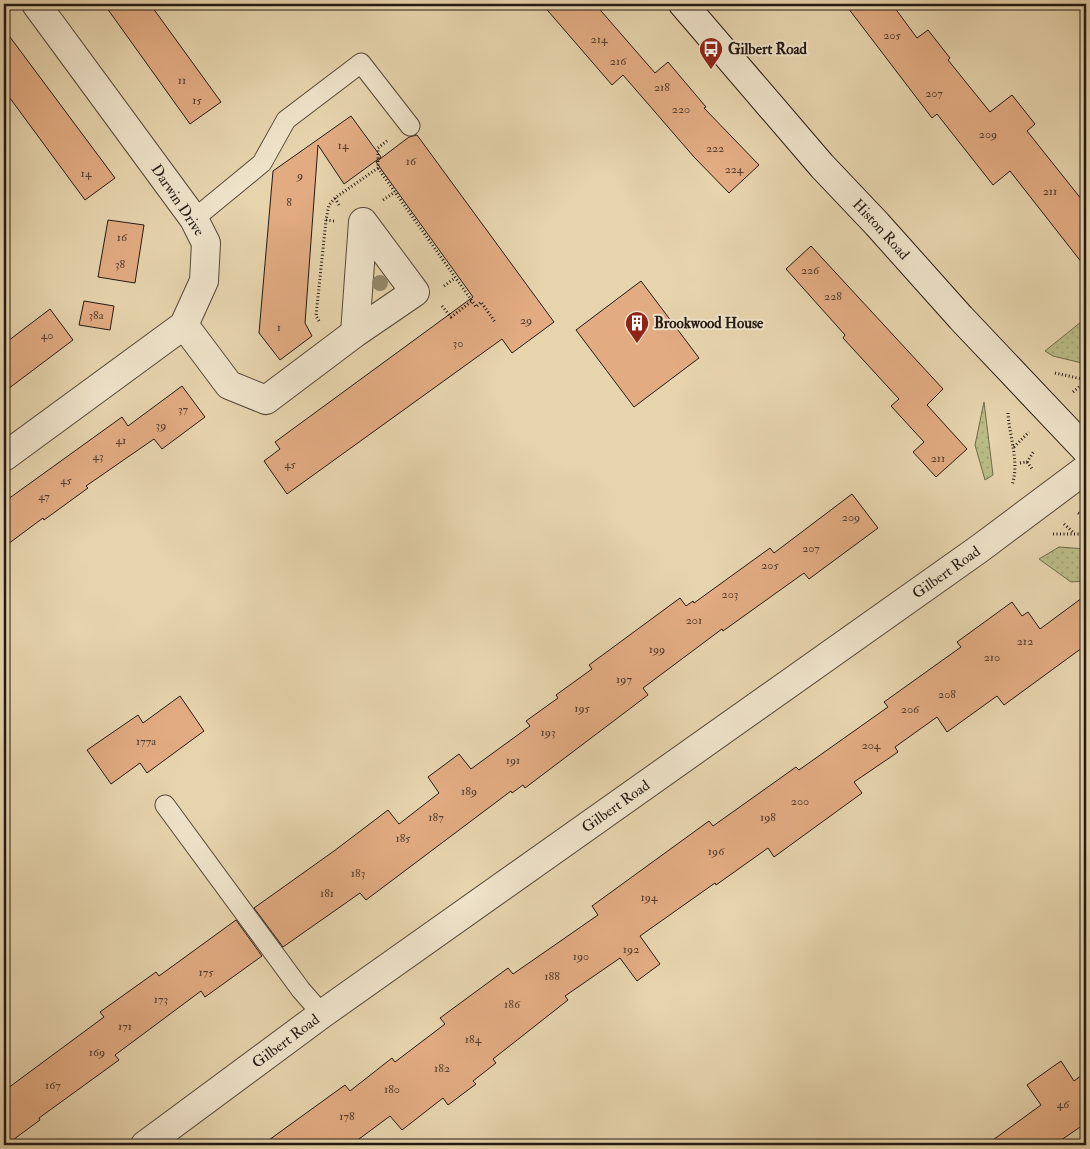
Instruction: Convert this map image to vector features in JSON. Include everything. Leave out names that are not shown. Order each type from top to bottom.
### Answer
[{"type":"street","name":"Darwin Drive","points":[[4,457],[184,325],[204,281],[206,242],[194,219],[36,4]]},
{"type":"street","name":"Histon Road","points":[[683,4],[822,166],[961,318],[1086,450]]},
{"type":"street","points":[[355,333],[363,222]]},
{"type":"street","points":[[184,325],[229,385],[266,400],[355,333],[415,292],[363,222]]},
{"type":"street","name":"Gilbert Road","points":[[145,1145],[322,1014],[979,549],[1086,469]]},
{"type":"lane","points":[[194,219],[262,163],[286,120],[361,63],[410,126]]},
{"type":"lane","points":[[166,805],[301,990],[322,1014]]},
{"type":"path","points":[[410,126],[378,148],[378,168],[476,307],[481,302],[494,322]]},
{"type":"path","points":[[363,222],[352,223],[335,198],[378,168]]},
{"type":"path","points":[[440,288],[455,278]]},
{"type":"path","points":[[438,302],[451,317],[472,301]]},
{"type":"path","points":[[1076,390],[1086,381]]},
{"type":"path","points":[[1008,410],[1014,447],[1013,464],[1015,475],[1009,492]]},
{"type":"path","points":[[1014,447],[1031,430]]},
{"type":"path","points":[[1020,463],[1027,462],[1034,451]]},
{"type":"path","points":[[1027,462],[1033,470]]},
{"type":"green space","points":[[1086,318],[1086,364],[1053,356],[1045,351]]},
{"type":"green space","points":[[984,402],[993,475],[985,480],[975,445]]},
{"type":"green space","points":[[1059,547],[1086,549],[1086,581],[1071,582],[1039,559]]},
{"type":"building","points":[[104,4],[150,4],[221,102],[190,124]]},
{"type":"building","points":[[542,4],[595,4],[655,73],[668,62],[706,107],[704,108],[759,165],[729,193],[694,157],[623,75],[612,85]]},
{"type":"building","points":[[845,4],[892,4],[917,38],[928,30],[950,58],[948,60],[990,112],[1012,95],[1035,124],[1027,131],[1086,205],[1086,268],[1010,171],[993,185],[937,114],[932,118]]},
{"type":"building","points":[[4,29],[115,178],[85,200],[4,90]]},
{"type":"building","points":[[351,116],[381,157],[344,184],[318,145],[305,323],[312,336],[280,360],[259,333],[273,171]]},
{"type":"building","points":[[417,135],[554,322],[512,353],[502,339],[287,494],[264,461],[280,449],[275,442],[473,297],[376,162],[409,137]]},
{"type":"building","points":[[108,220],[144,225],[135,283],[98,277]]},
{"type":"building","points":[[811,246],[943,389],[927,405],[967,449],[936,477],[913,452],[924,442],[891,406],[899,399],[843,338],[845,335],[786,269]]},
{"type":"building","name":"Brookwood House","points":[[641,281],[699,358],[634,407],[576,330]]},
{"type":"building","points":[[84,301],[114,306],[110,330],[79,325]]},
{"type":"building","points":[[50,309],[73,340],[4,392],[4,344]]},
{"type":"building","points":[[182,386],[205,417],[162,449],[154,439],[86,486],[88,488],[4,547],[4,502],[122,417],[128,426]]},
{"type":"building","points":[[852,494],[878,528],[809,579],[804,573],[723,631],[722,629],[643,688],[648,695],[525,788],[523,785],[512,793],[511,791],[366,900],[360,893],[283,947],[254,908],[388,810],[399,824],[439,793],[428,777],[459,754],[471,769],[530,726],[526,721],[558,698],[556,695],[592,669],[589,665],[680,598],[686,606],[693,601],[694,603],[770,548],[774,553]]},
{"type":"building","points":[[1086,595],[1086,645],[1004,705],[997,696],[947,732],[937,717],[895,747],[898,752],[854,782],[862,793],[774,857],[768,848],[640,936],[660,964],[637,981],[620,958],[565,996],[568,1000],[493,1059],[496,1063],[473,1081],[476,1084],[448,1105],[443,1098],[402,1130],[390,1116],[351,1145],[262,1145],[345,1085],[350,1091],[392,1058],[395,1062],[445,1024],[440,1018],[508,968],[513,974],[598,915],[592,906],[709,821],[713,826],[796,767],[799,770],[888,707],[884,702],[961,647],[957,642],[1012,602],[1022,616],[1028,612],[1040,629]]},
{"type":"building","points":[[180,696],[204,731],[147,773],[140,763],[111,784],[87,750],[138,715],[143,723]]},
{"type":"building","points":[[236,920],[262,956],[205,997],[201,991],[115,1055],[119,1060],[4,1145],[4,1091],[104,1017],[100,1012],[156,972],[159,976]]},
{"type":"building","points":[[1061,1061],[1074,1081],[1086,1072],[1086,1123],[1054,1145],[986,1145],[1041,1105],[1027,1085]]},
{"type":"place","name":"Gilbert Road","points":[[711,70]]},
{"type":"place","name":"Brookwood House","points":[[637,344]]}]
